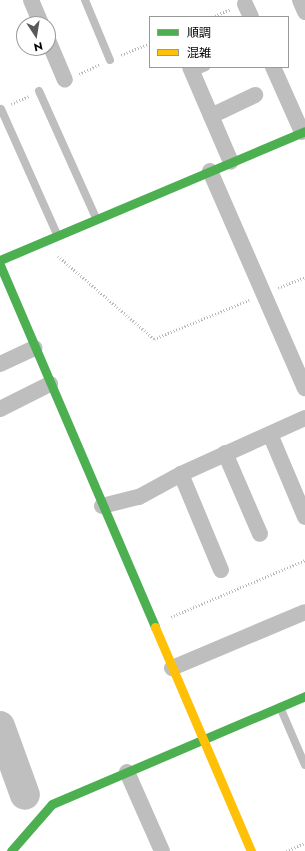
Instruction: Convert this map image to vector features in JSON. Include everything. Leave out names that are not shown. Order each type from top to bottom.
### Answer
[{"type":"street","points":[[32,0],[38,16]]},
{"type":"street","points":[[300,0],[305,12]]},
{"type":"street","points":[[55,56],[65,80]]},
{"type":"street","points":[[0,260],[303,132],[273,68]]},
{"type":"street","points":[[196,69],[211,116],[231,162]]},
{"type":"street","points":[[211,116],[255,95]]},
{"type":"street","points":[[210,171],[305,388]]},
{"type":"street","points":[[0,266],[202,740],[251,851]]},
{"type":"street","points":[[0,364],[35,348]]},
{"type":"street","points":[[0,409],[50,384]]},
{"type":"street","points":[[102,506],[139,497],[181,474],[225,453],[305,418]]},
{"type":"street","points":[[270,434],[305,517]]},
{"type":"street","points":[[225,453],[260,534]]},
{"type":"street","points":[[181,474],[220,570]]},
{"type":"street","points":[[172,668],[305,612]]},
{"type":"street","points":[[10,851],[52,804],[305,696]]},
{"type":"street","points":[[127,772],[162,851]]},
{"type":"lane","points":[[85,0],[110,60]]},
{"type":"lane","points":[[39,92],[96,219]]},
{"type":"lane","points":[[1,109],[58,235]]},
{"type":"lane","points":[[280,707],[305,765]]},
{"type":"path","points":[[41,242],[154,339],[305,277]]},
{"type":"path","points":[[169,618],[305,560]]},
{"type":"path","points":[[286,851],[305,843]]},
{"type":"waterway","points":[[0,726],[25,795]]},
{"type":"traffic: fast","points":[[0,260],[305,131]]},
{"type":"traffic: fast","points":[[0,265],[155,627]]},
{"type":"traffic: fast","points":[[11,851],[52,804],[305,696]]},
{"type":"traffic: slow","points":[[155,627],[251,851]]}]
